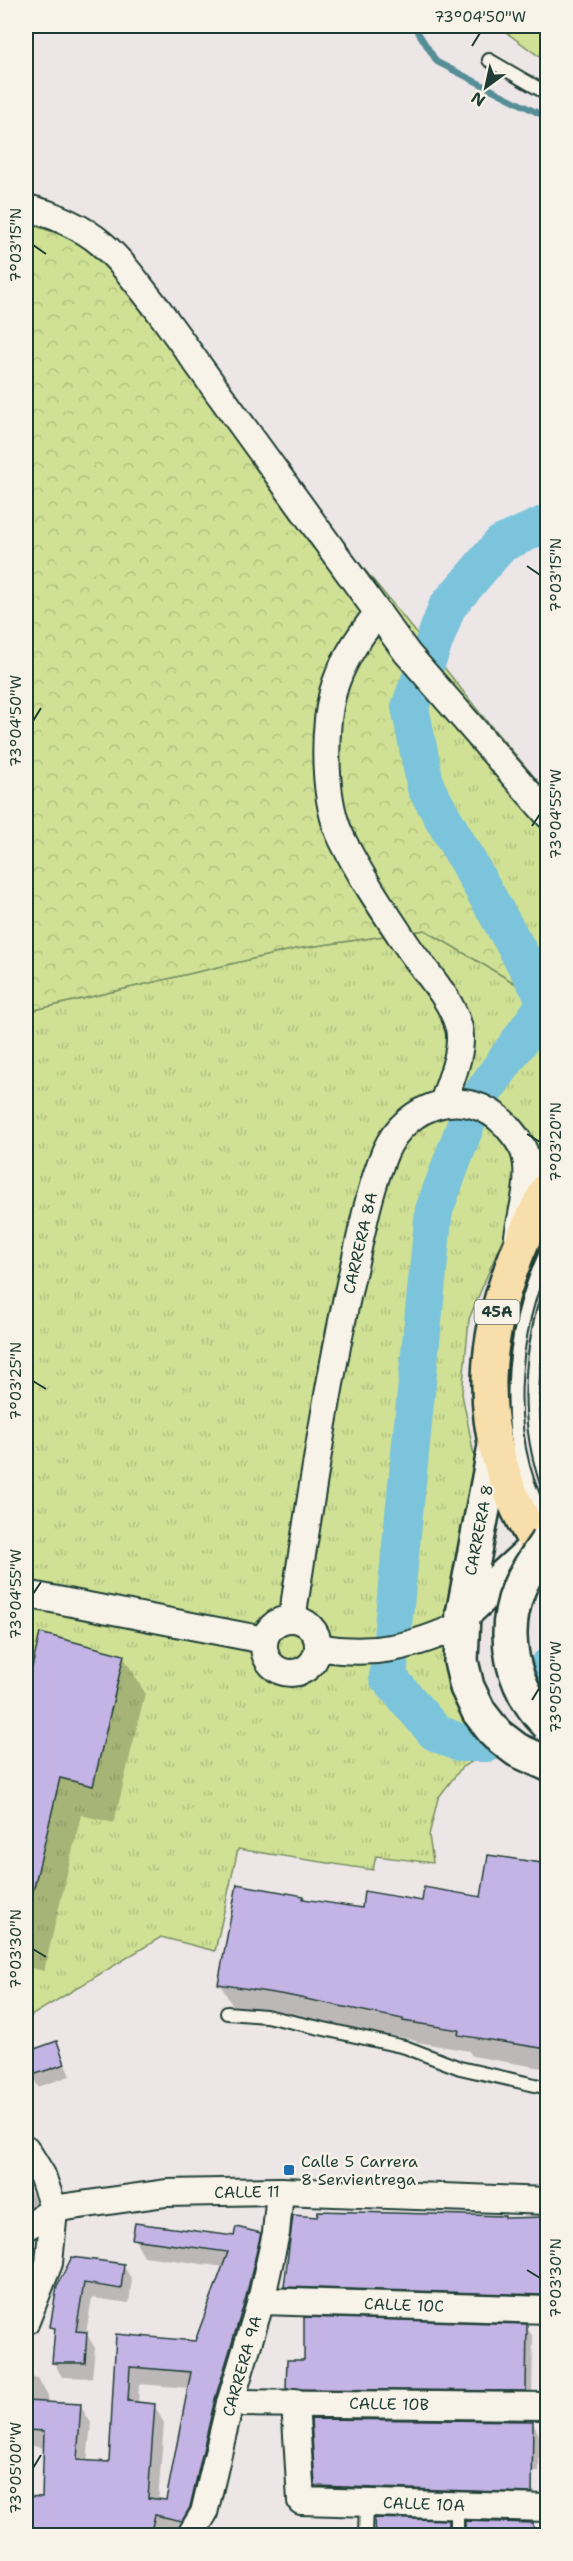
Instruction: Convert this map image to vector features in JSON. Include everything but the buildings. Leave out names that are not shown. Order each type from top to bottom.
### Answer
[{"type":"highway","name":"45A","points":[[545,1543],[514,1504],[495,1446],[489,1406],[489,1352],[499,1300],[531,1219],[548,1188]]},
{"type":"main road","name":"CARRERA 8","points":[[495,1446],[463,1624],[463,1670],[467,1688],[479,1712],[496,1734],[517,1750],[545,1763]]},
{"type":"main road","name":"CARRERA 8","points":[[463,1624],[545,1543]]},
{"type":"main road","points":[[545,1543],[519,1588],[509,1633],[513,1664],[523,1693],[537,1714],[548,1724]]},
{"type":"street","points":[[26,208],[62,219],[101,243],[132,278],[157,308],[407,653],[460,717],[548,815]]},
{"type":"street","points":[[378,613],[356,639],[333,690],[326,738],[329,793],[341,837],[406,944],[453,1011],[459,1030],[454,1103],[495,1114],[517,1137],[524,1152],[528,1176],[515,1257]]},
{"type":"street","name":"CARRERA 8A","points":[[292,1619],[341,1323],[370,1196],[385,1152],[395,1132],[413,1114],[454,1103]]},
{"type":"street","points":[[26,1594],[264,1640]]},
{"type":"street","points":[[292,1619],[307,1624],[314,1631],[318,1647],[312,1663],[306,1669],[288,1673],[279,1671],[266,1658],[264,1640],[274,1624],[292,1619]]},
{"type":"street","points":[[318,1647],[370,1652],[411,1645],[463,1624]]},
{"type":"street","points":[[26,2149],[42,2175],[54,2210],[49,2263],[26,2321]]},
{"type":"street","name":"CALLE 11","points":[[26,2228],[54,2210],[166,2193],[280,2191],[548,2201]]},
{"type":"street","name":"CARRERA 9A","points":[[190,2535],[204,2513],[230,2403],[261,2301],[276,2233],[280,2191]]},
{"type":"street","name":"CALLE 10C","points":[[261,2301],[548,2310]]},
{"type":"street","name":"CALLE 10A","points":[[295,2402],[302,2500],[548,2508]]},
{"type":"street","name":"CALLE 10B","points":[[230,2403],[548,2406]]},
{"type":"lane","points":[[489,60],[548,94]]},
{"type":"lane","points":[[545,1543],[540,1512],[525,1472],[518,1438],[515,1375],[517,1346],[526,1306],[548,1250]]},
{"type":"lane","points":[[548,1294],[538,1326],[532,1367],[532,1398],[536,1439],[548,1486]]},
{"type":"lane","points":[[228,2013],[266,2016],[405,2047],[460,2068],[548,2088]]},
{"type":"lane","points":[[365,2535],[366,2502]]},
{"type":"lane","points":[[456,2535],[458,2505]]},
{"type":"green space","points":[[506,26],[547,26],[547,62],[507,33]]},
{"type":"green space","points":[[26,223],[75,239],[153,311],[432,652],[410,707],[426,788],[547,1002],[425,930],[295,949],[26,1012]]},
{"type":"green space","points":[[432,652],[547,792],[547,1132],[469,1319],[462,1394],[476,1465],[445,1661],[448,1691],[467,1719],[494,1750],[462,1767],[438,1798],[429,1835],[433,1863],[376,1856],[373,1870],[238,1849],[215,1951],[161,1937],[26,2019],[26,1012],[295,949],[425,930],[546,1002],[426,788],[410,707]]},
{"type":"waterway","points":[[414,26],[437,62],[548,118]]},
{"type":"waterway","points":[[488,1743],[460,1743],[435,1732],[388,1677],[434,1210],[472,1108],[547,1002],[426,788],[410,707],[447,607],[501,544],[548,523]]},
{"type":"waterway","points":[[544,1672],[548,1667]]},
{"type":"place","name":"Calle 5 Carrera 8 Servientrega","points":[[289,2170]]}]
